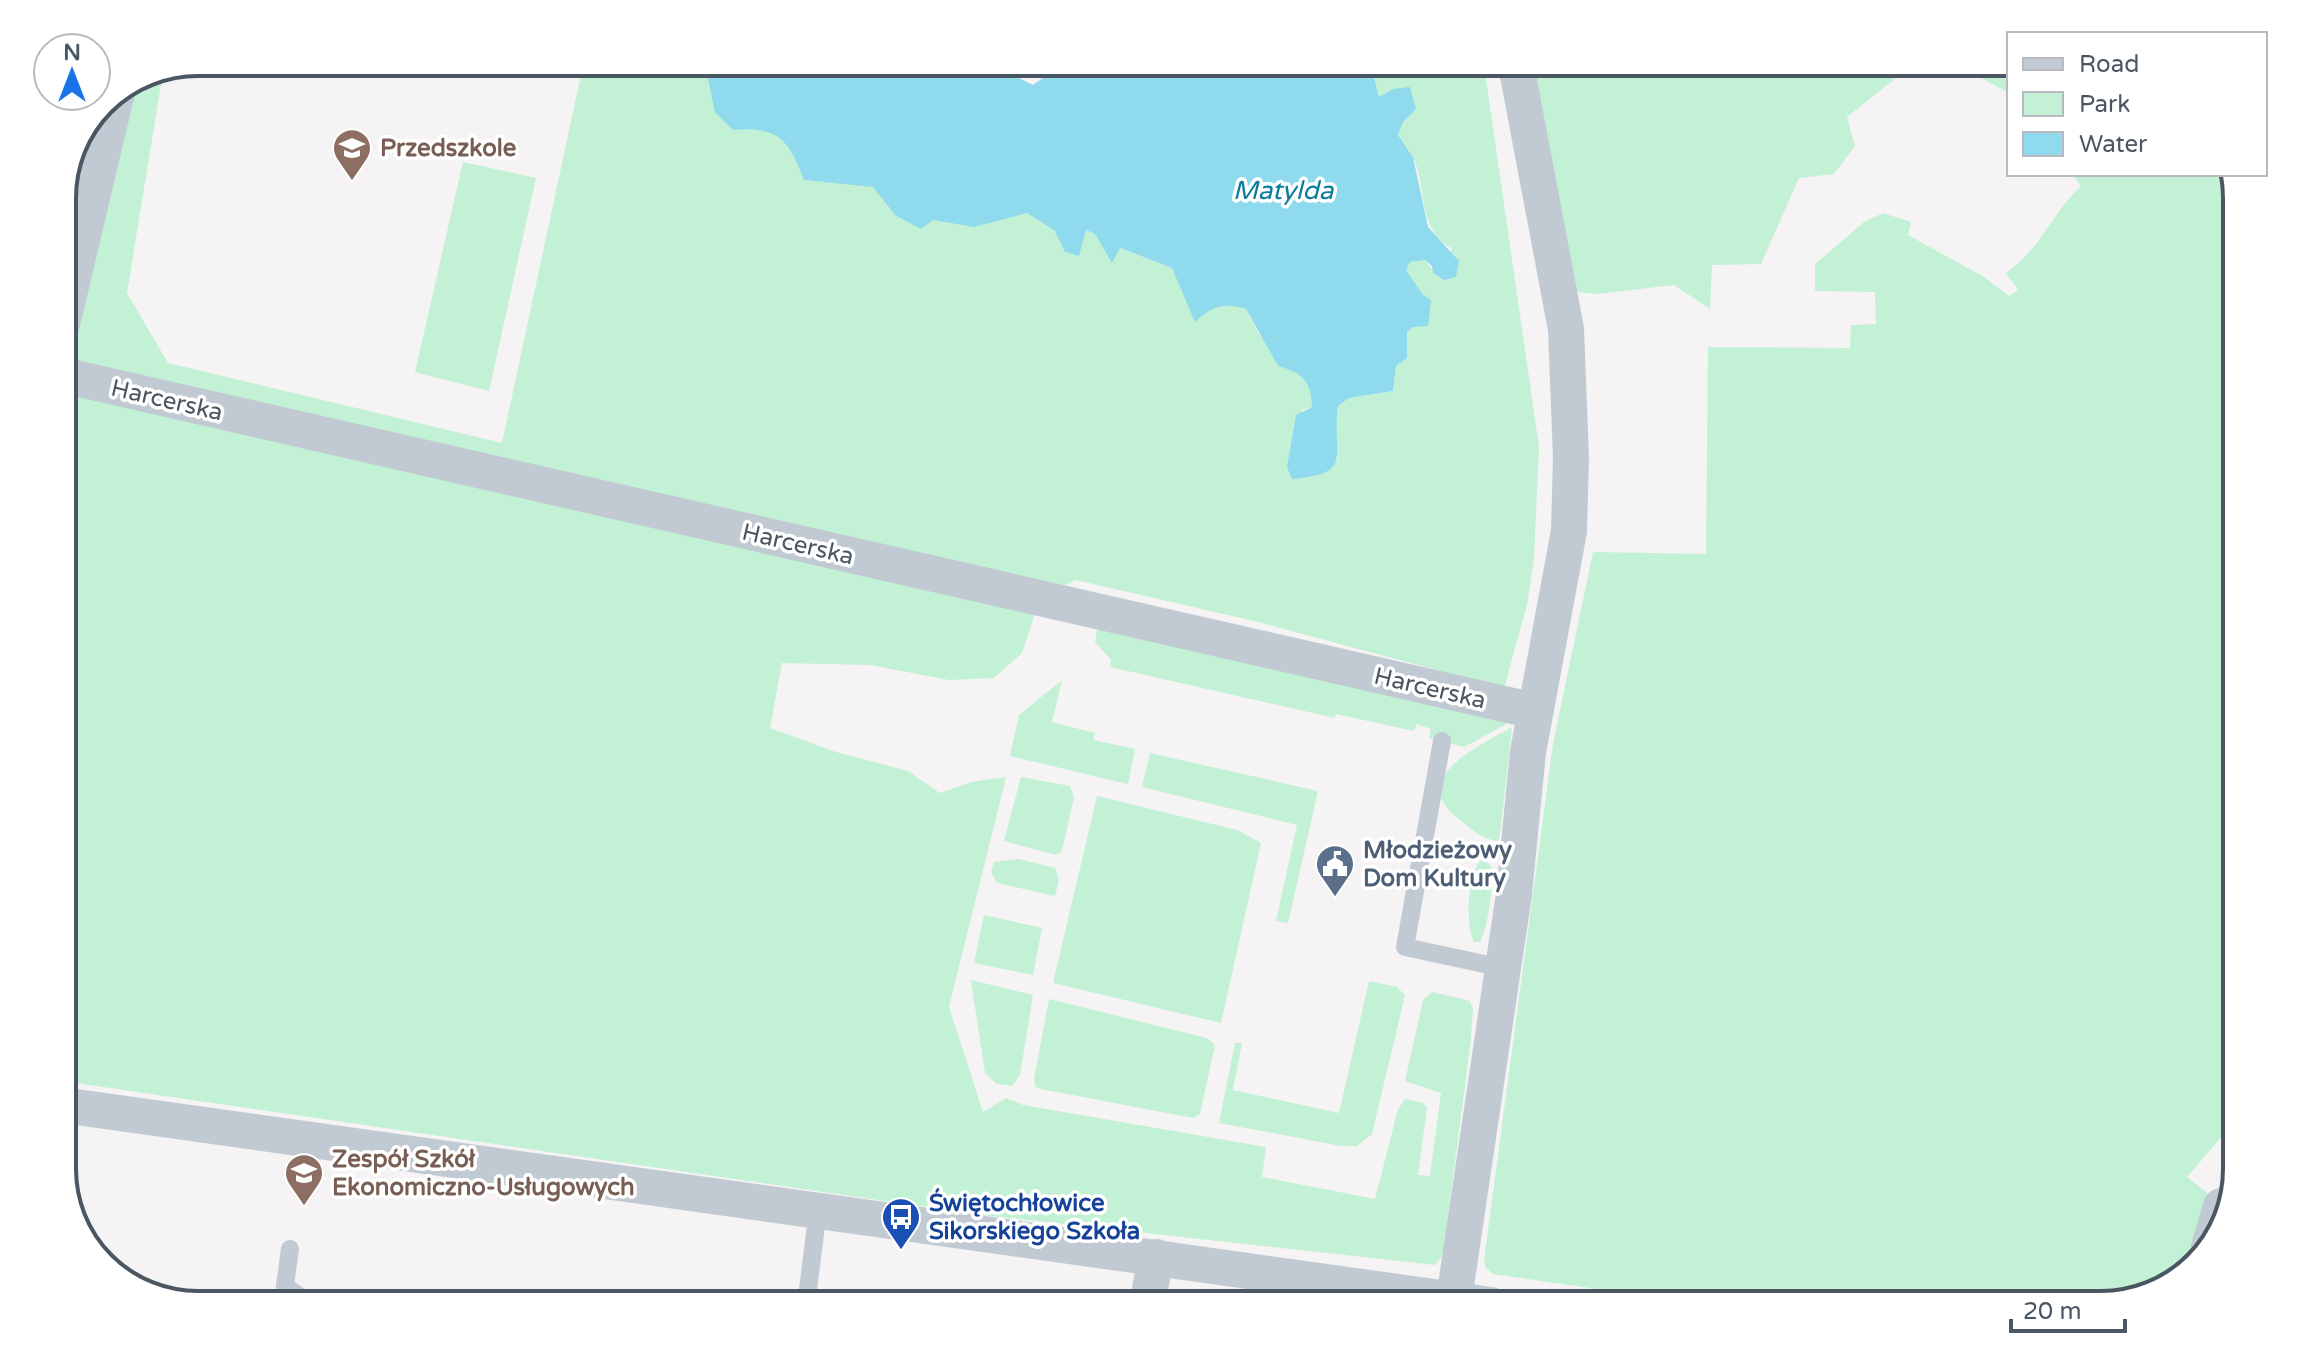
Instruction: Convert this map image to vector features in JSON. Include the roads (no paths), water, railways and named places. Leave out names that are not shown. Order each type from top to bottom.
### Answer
[{"type":"street","points":[[1455,1291],[1503,968],[1535,711],[1566,563],[1571,458],[1566,329],[1518,76]]},
{"type":"street","points":[[76,265],[112,112]]},
{"type":"street","name":"Harcerska","points":[[76,378],[1535,711]]},
{"type":"street","points":[[76,1107],[1397,1291]]},
{"type":"street","points":[[1150,1291],[1156,1257]]},
{"type":"lane","points":[[1442,741],[1405,947],[1503,968]]},
{"type":"lane","points":[[808,1291],[818,1210]]},
{"type":"lane","points":[[290,1249],[285,1286],[292,1291]]},
{"type":"water","name":"Matylda","points":[[710,76],[1019,76],[1033,85],[1046,76],[1374,76],[1379,97],[1393,89],[1410,87],[1416,109],[1403,122],[1398,135],[1413,157],[1428,227],[1459,261],[1456,277],[1444,280],[1433,273],[1432,266],[1425,260],[1410,262],[1406,270],[1423,295],[1431,300],[1428,326],[1413,327],[1407,332],[1407,358],[1396,366],[1393,391],[1349,398],[1338,406],[1336,459],[1333,467],[1312,476],[1292,479],[1287,467],[1296,415],[1312,407],[1310,391],[1299,375],[1278,366],[1246,309],[1219,307],[1195,322],[1172,268],[1120,248],[1112,263],[1095,234],[1086,230],[1079,256],[1065,252],[1055,231],[1027,213],[974,227],[933,220],[921,229],[895,215],[873,187],[804,180],[793,154],[779,138],[761,130],[733,130],[715,112],[708,79]]},
{"type":"place","name":"Przedszkole","points":[[352,182]]},
{"type":"place","name":"Młodzieżowy Dom Kultury","points":[[1335,898]]},
{"type":"place","name":"Zespół Szkół Ekonomiczno-Usługowych","points":[[304,1207]]},
{"type":"place","name":"Świętochłowice Sikorskiego Szkoła","points":[[901,1251]]}]
